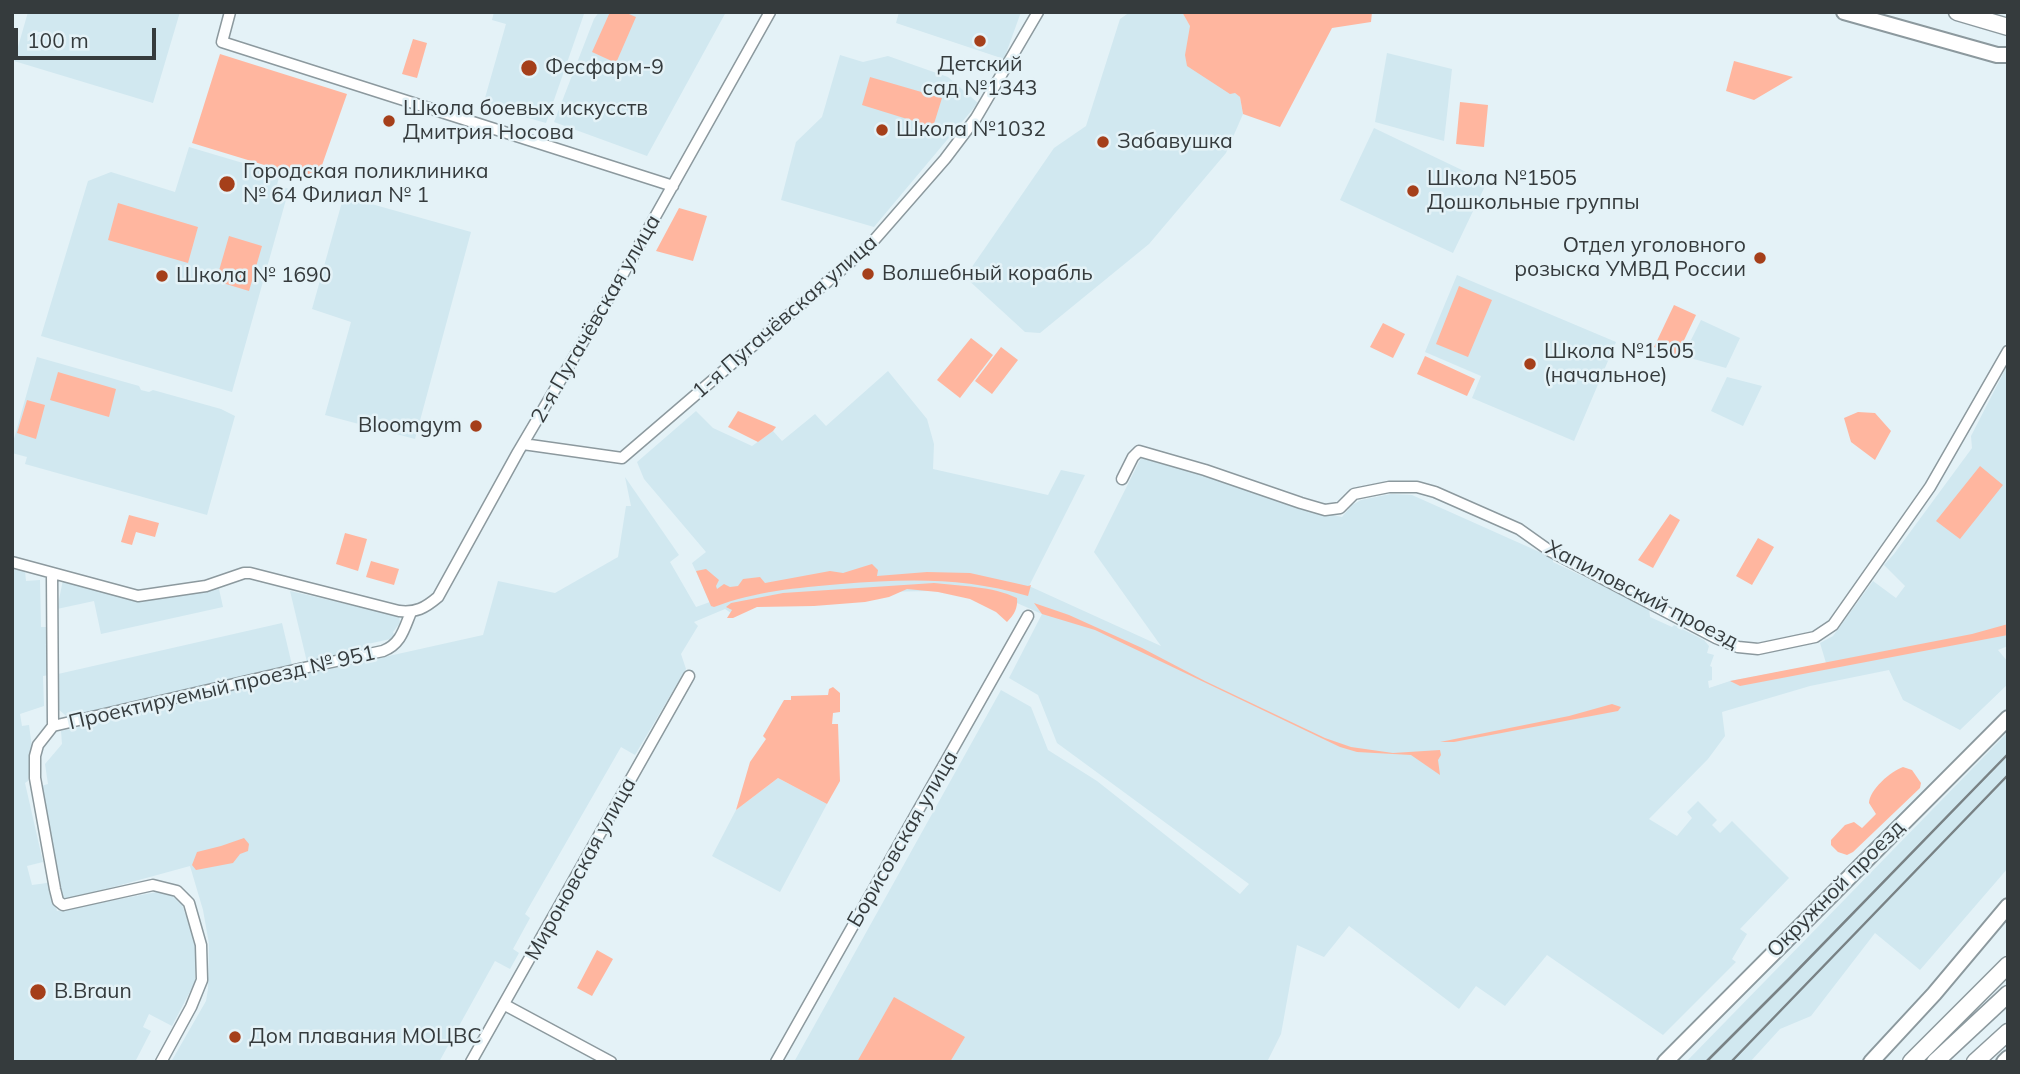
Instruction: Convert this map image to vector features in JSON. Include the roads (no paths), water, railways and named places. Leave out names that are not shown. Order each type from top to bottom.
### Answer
[{"type":"main road","points":[[1957,12],[2008,27]]},
{"type":"main road","points":[[1911,1062],[2008,965]]},
{"type":"main road","points":[[1935,1062],[2008,994]]},
{"type":"main road","points":[[1975,1062],[2008,1031]]},
{"type":"street","points":[[230,12],[222,42],[673,186]]},
{"type":"street","name":"2-я Пугачёвская улица","points":[[411,612],[425,608],[438,597],[770,12]]},
{"type":"street","name":"1-я Пугачёвская улица","points":[[523,444],[622,458],[869,246],[945,159],[976,118],[1038,12]]},
{"type":"street","points":[[1844,12],[2004,57]]},
{"type":"street","name":"Хапиловский проезд","points":[[1122,479],[1139,451],[1325,510],[1340,508],[1354,494],[1389,487],[1417,486],[1519,529],[1550,551],[1717,638],[1738,647],[1758,649],[1815,637],[1833,625],[1930,487],[2008,351]]},
{"type":"street","points":[[12,562],[138,596],[206,586],[250,573],[411,612]]},
{"type":"street","points":[[52,573],[53,726],[38,746],[35,778],[58,901],[63,905],[153,885],[177,891],[189,903],[199,937],[203,968],[198,993],[161,1062]]},
{"type":"street","name":"Проектируемый проезд № 951","points":[[53,726],[383,651],[393,647],[398,641],[411,612]]},
{"type":"street","name":"Борисовская улица","points":[[776,1062],[1028,616]]},
{"type":"street","name":"Мироновская улица","points":[[471,1062],[689,676]]},
{"type":"street","name":"Окружной проезд","points":[[1665,1062],[2008,718]]},
{"type":"street","points":[[1871,1062],[1934,994],[2008,906]]},
{"type":"street","points":[[1990,929],[2008,912]]},
{"type":"street","points":[[505,1004],[611,1062]]},
{"type":"street","points":[[2004,1062],[2008,1058]]},
{"type":"railway","points":[[1706,1062],[2008,754]]},
{"type":"railway","points":[[1731,1062],[2008,775]]},
{"type":"place","name":"Детский сад №1343","points":[[980,41]]},
{"type":"place","name":"Фесфарм-9","points":[[529,68]]},
{"type":"place","name":"Школа боевых искусств Дмитрия Носова","points":[[389,121]]},
{"type":"place","name":"Школа №1032","points":[[882,130]]},
{"type":"place","name":"Забавушка","points":[[1103,142]]},
{"type":"place","name":"Городская поликлиника № 64 Филиал № 1","points":[[227,184]]},
{"type":"place","name":"Школа №1505 Дошкольные группы","points":[[1413,191]]},
{"type":"place","name":"Отдел уголовного розыска УМВД России","points":[[1760,258]]},
{"type":"place","name":"Волшебный корабль","points":[[868,274]]},
{"type":"place","name":"Школа № 1690","points":[[162,276]]},
{"type":"place","name":"Школа №1505 (начальное)","points":[[1530,364]]},
{"type":"place","name":"Bloomgym","points":[[476,426]]},
{"type":"place","name":"B.Braun","points":[[38,992]]},
{"type":"place","name":"Дом плавания МОЦВС","points":[[235,1037]]}]
